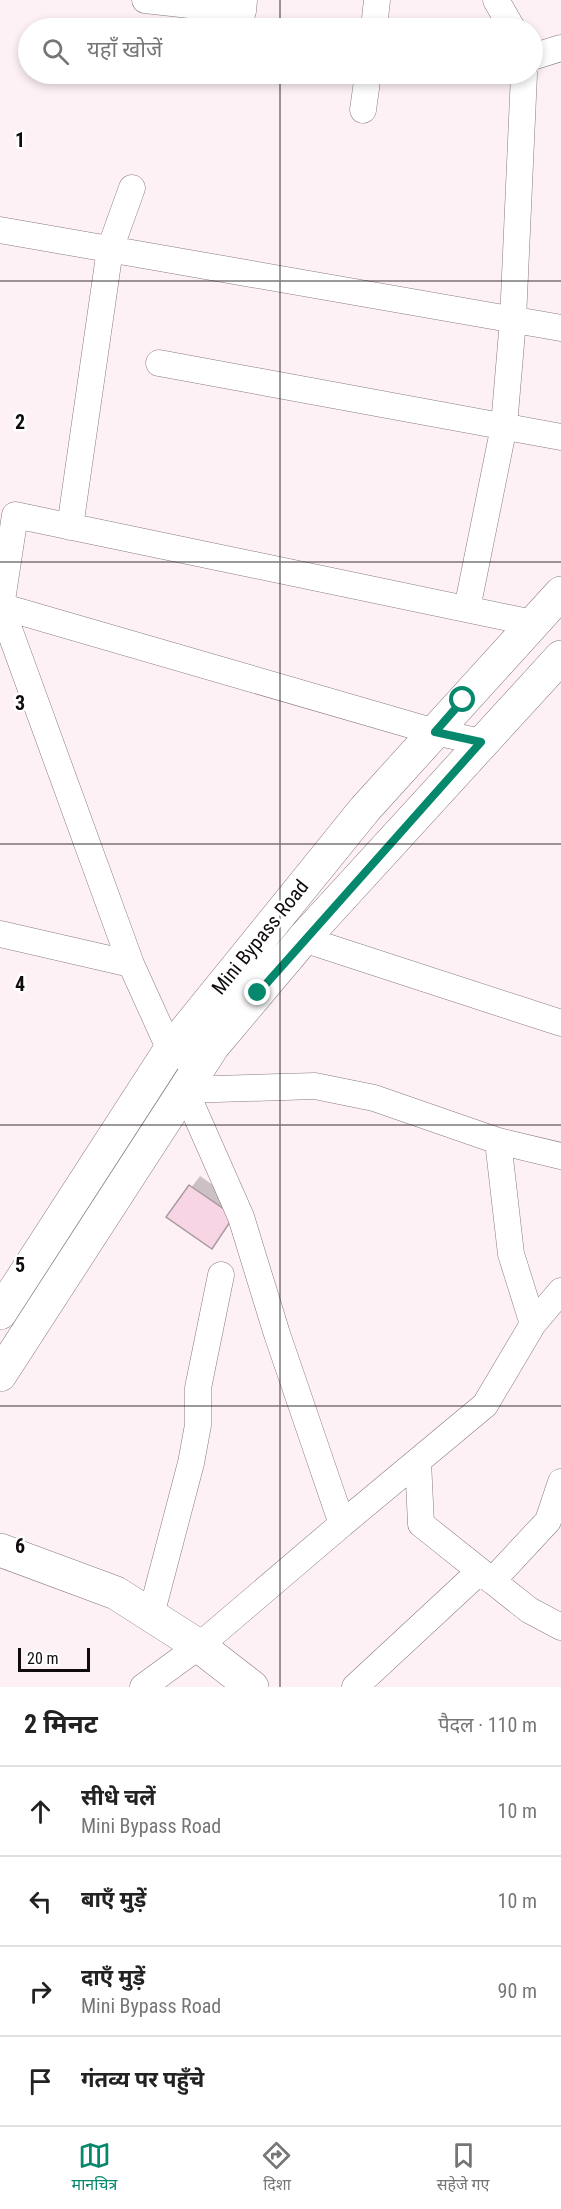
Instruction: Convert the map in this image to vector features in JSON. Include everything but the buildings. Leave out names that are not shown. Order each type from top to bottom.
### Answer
[{"type":"main road","name":"Mini Bypass Road","points":[[0,1313],[170,1050],[365,809],[561,593]]},
{"type":"main road","name":"Mini Bypass Road","points":[[0,1375],[213,1046],[303,939],[561,657]]},
{"type":"main road","points":[[0,1550],[116,1593],[199,1646],[252,1687]]},
{"type":"street","points":[[145,0],[243,11],[244,0]]},
{"type":"street","points":[[375,18],[377,0]]},
{"type":"street","points":[[496,0],[506,18]]},
{"type":"street","points":[[543,54],[561,48]]},
{"type":"street","points":[[363,110],[367,84]]},
{"type":"street","points":[[467,609],[504,426],[513,320],[524,84]]},
{"type":"street","points":[[70,527],[110,249],[132,188]]},
{"type":"street","points":[[0,230],[561,328]]},
{"type":"street","points":[[159,363],[561,437]]},
{"type":"street","points":[[342,1524],[277,1334],[241,1217],[192,1078],[170,1050],[130,964],[1,607],[15,515],[533,623]]},
{"type":"street","points":[[1,607],[435,732],[481,742]]},
{"type":"street","points":[[0,934],[130,964]]},
{"type":"street","points":[[303,939],[561,1023]]},
{"type":"street","points":[[192,1078],[315,1086],[374,1098],[498,1141],[561,1156]]},
{"type":"street","points":[[498,1141],[511,1254],[533,1324]]},
{"type":"street","points":[[151,1615],[191,1463],[198,1425],[198,1388],[221,1275]]},
{"type":"street","points":[[143,1687],[199,1646],[485,1405],[533,1324],[561,1291]]},
{"type":"street","points":[[418,1461],[421,1524],[529,1610],[561,1627]]},
{"type":"street","points":[[355,1687],[548,1521],[561,1482]]},
{"type":"route","points":[[258,993],[303,939],[481,742],[435,732],[463,700]]}]
